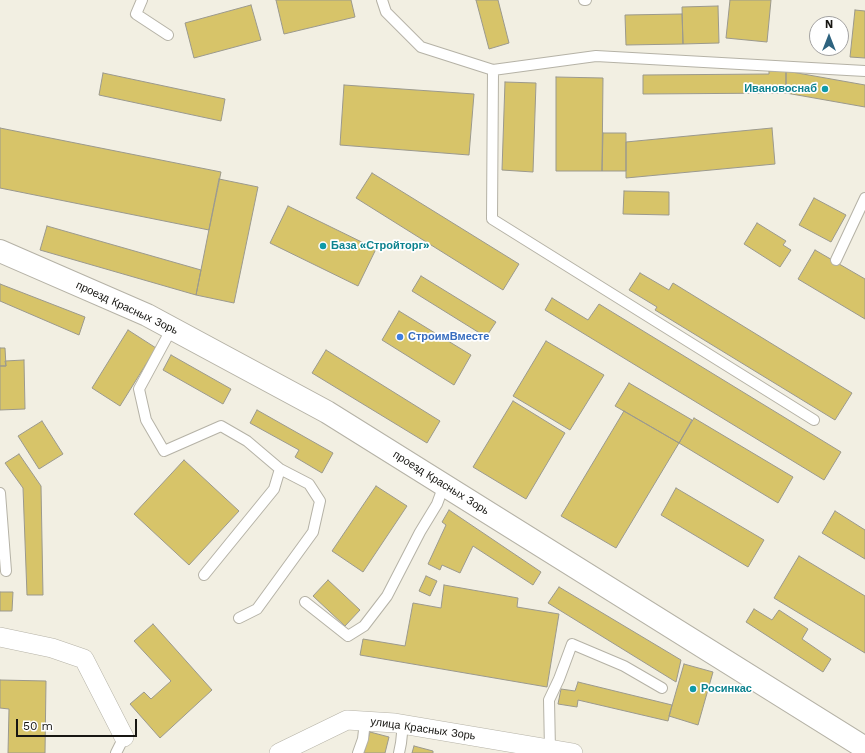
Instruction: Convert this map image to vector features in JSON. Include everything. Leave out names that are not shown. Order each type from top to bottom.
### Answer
[{"type":"street","name":"проезд Красных Зорь","points":[[0,251],[147,315],[327,412],[865,748]]},
{"type":"street","points":[[0,637],[52,648],[84,659],[120,745]]},
{"type":"street","name":"улица Красных Зорь","points":[[279,753],[347,720],[403,724],[574,753]]},
{"type":"lane","points":[[142,0],[136,14],[168,35]]},
{"type":"lane","points":[[382,0],[386,12],[421,47],[493,70],[596,56],[865,71]]},
{"type":"lane","points":[[493,70],[492,219],[814,420]]},
{"type":"lane","points":[[836,260],[865,198]]},
{"type":"lane","points":[[172,328],[139,389],[146,420],[164,451],[221,426],[247,441],[280,469],[309,484],[320,501],[313,532],[258,609],[239,618]]},
{"type":"lane","points":[[204,575],[274,489],[280,469]]},
{"type":"lane","points":[[305,602],[348,636],[364,626],[387,596],[420,532],[437,504],[444,485]]},
{"type":"lane","points":[[0,494],[6,571]]},
{"type":"lane","points":[[550,750],[549,700],[559,680],[572,644],[624,666],[662,688]]},
{"type":"lane","points":[[358,753],[363,740],[365,721]]},
{"type":"lane","points":[[399,753],[403,724]]},
{"type":"building","points":[[276,0],[351,0],[355,17],[284,34]]},
{"type":"building","points":[[476,0],[498,0],[509,43],[489,49]]},
{"type":"building","points":[[730,0],[771,0],[767,42],[726,38]]},
{"type":"building","points":[[251,5],[261,40],[194,58],[185,23]]},
{"type":"building","points":[[718,6],[719,43],[683,44],[682,7]]},
{"type":"building","points":[[855,10],[865,11],[865,58],[850,57]]},
{"type":"building","points":[[682,14],[683,44],[626,45],[625,15]]},
{"type":"building","points":[[769,71],[786,71],[786,93],[643,94],[643,75],[769,74]]},
{"type":"building","name":"Ивановоснаб","points":[[786,71],[865,85],[865,107],[786,93]]},
{"type":"building","points":[[103,73],[225,99],[221,121],[99,95]]},
{"type":"building","points":[[556,77],[603,78],[602,171],[556,171]]},
{"type":"building","points":[[505,82],[536,83],[533,172],[502,170]]},
{"type":"building","points":[[344,85],[474,94],[469,155],[340,145]]},
{"type":"building","points":[[0,128],[221,172],[209,230],[0,188]]},
{"type":"building","points":[[772,128],[775,164],[626,178],[626,142]]},
{"type":"building","points":[[603,133],[626,133],[626,171],[602,171]]},
{"type":"building","points":[[372,173],[519,264],[503,290],[356,198]]},
{"type":"building","points":[[219,179],[258,187],[234,303],[196,295]]},
{"type":"building","points":[[624,191],[669,192],[669,215],[623,214]]},
{"type":"building","points":[[814,198],[846,215],[831,242],[799,225]]},
{"type":"building","name":"База «Стройторг»","points":[[288,206],[376,249],[358,286],[270,243]]},
{"type":"building","points":[[757,223],[786,241],[783,245],[791,250],[780,267],[744,244]]},
{"type":"building","points":[[47,226],[201,270],[196,295],[40,250]]},
{"type":"building","points":[[815,250],[865,279],[865,319],[798,279]]},
{"type":"building","points":[[640,273],[669,290],[673,283],[852,393],[835,420],[655,310],[657,307],[629,290]]},
{"type":"building","points":[[421,276],[496,322],[486,337],[412,291]]},
{"type":"building","points":[[0,284],[85,317],[79,335],[0,301]]},
{"type":"building","points":[[552,298],[588,320],[599,304],[841,452],[824,480],[545,310]]},
{"type":"building","points":[[399,311],[471,355],[454,385],[382,340]]},
{"type":"building","points":[[128,330],[156,348],[120,406],[92,388]]},
{"type":"building","points":[[546,341],[604,375],[570,430],[513,396]]},
{"type":"building","points":[[0,348],[5,348],[6,366],[0,366]]},
{"type":"building","points":[[326,350],[440,421],[427,443],[312,373]]},
{"type":"building","points":[[171,355],[231,389],[223,404],[163,370]]},
{"type":"building","points":[[24,360],[25,409],[0,410],[0,366],[6,366],[5,361]]},
{"type":"building","points":[[629,383],[692,420],[679,443],[615,406]]},
{"type":"building","points":[[513,401],[565,433],[526,499],[473,467]]},
{"type":"building","points":[[257,410],[333,453],[322,473],[295,457],[299,450],[250,423]]},
{"type":"building","points":[[624,411],[679,443],[616,548],[561,516]]},
{"type":"building","points":[[694,418],[793,477],[778,503],[679,443]]},
{"type":"building","points":[[42,421],[63,454],[39,469],[18,436]]},
{"type":"building","points":[[19,454],[41,486],[43,595],[27,595],[23,488],[5,463]]},
{"type":"building","points":[[184,460],[239,511],[189,565],[134,514]]},
{"type":"building","points":[[376,486],[407,506],[363,572],[332,551]]},
{"type":"building","points":[[676,488],[764,540],[748,567],[661,515]]},
{"type":"building","points":[[449,510],[541,572],[533,585],[473,546],[460,573],[442,565],[440,570],[428,564],[446,525],[442,522]]},
{"type":"building","points":[[835,511],[865,530],[865,559],[822,533]]},
{"type":"building","points":[[799,556],[865,596],[865,653],[774,598]]},
{"type":"building","points":[[426,576],[437,581],[430,596],[419,591]]},
{"type":"building","points":[[328,580],[360,610],[345,626],[313,596]]},
{"type":"building","points":[[444,585],[518,598],[517,607],[559,614],[547,687],[360,655],[363,639],[405,646],[413,603],[441,608]]},
{"type":"building","points":[[559,587],[681,660],[676,682],[548,603]]},
{"type":"building","points":[[0,592],[13,592],[12,611],[0,611]]},
{"type":"building","points":[[754,609],[772,620],[779,610],[808,629],[802,639],[831,659],[823,672],[746,622]]},
{"type":"building","points":[[153,624],[212,690],[160,738],[130,704],[144,692],[151,699],[171,681],[134,641]]},
{"type":"building","name":"Росинкас","points":[[684,664],[713,672],[698,725],[669,716]]},
{"type":"building","points":[[0,680],[46,681],[45,753],[8,753],[9,709],[0,708]]},
{"type":"building","points":[[578,682],[672,705],[668,721],[578,700],[577,707],[558,704],[561,689],[575,691]]},
{"type":"building","points":[[370,732],[389,737],[385,753],[364,753]]},
{"type":"building","points":[[414,746],[433,751],[433,753],[412,753]]},
{"type":"place","name":"Ивановоснаб","points":[[825,89]]},
{"type":"place","name":"База «Стройторг»","points":[[323,246]]},
{"type":"place","name":"СтроимВместе","points":[[400,337]]},
{"type":"place","name":"Росинкас","points":[[693,689]]}]
